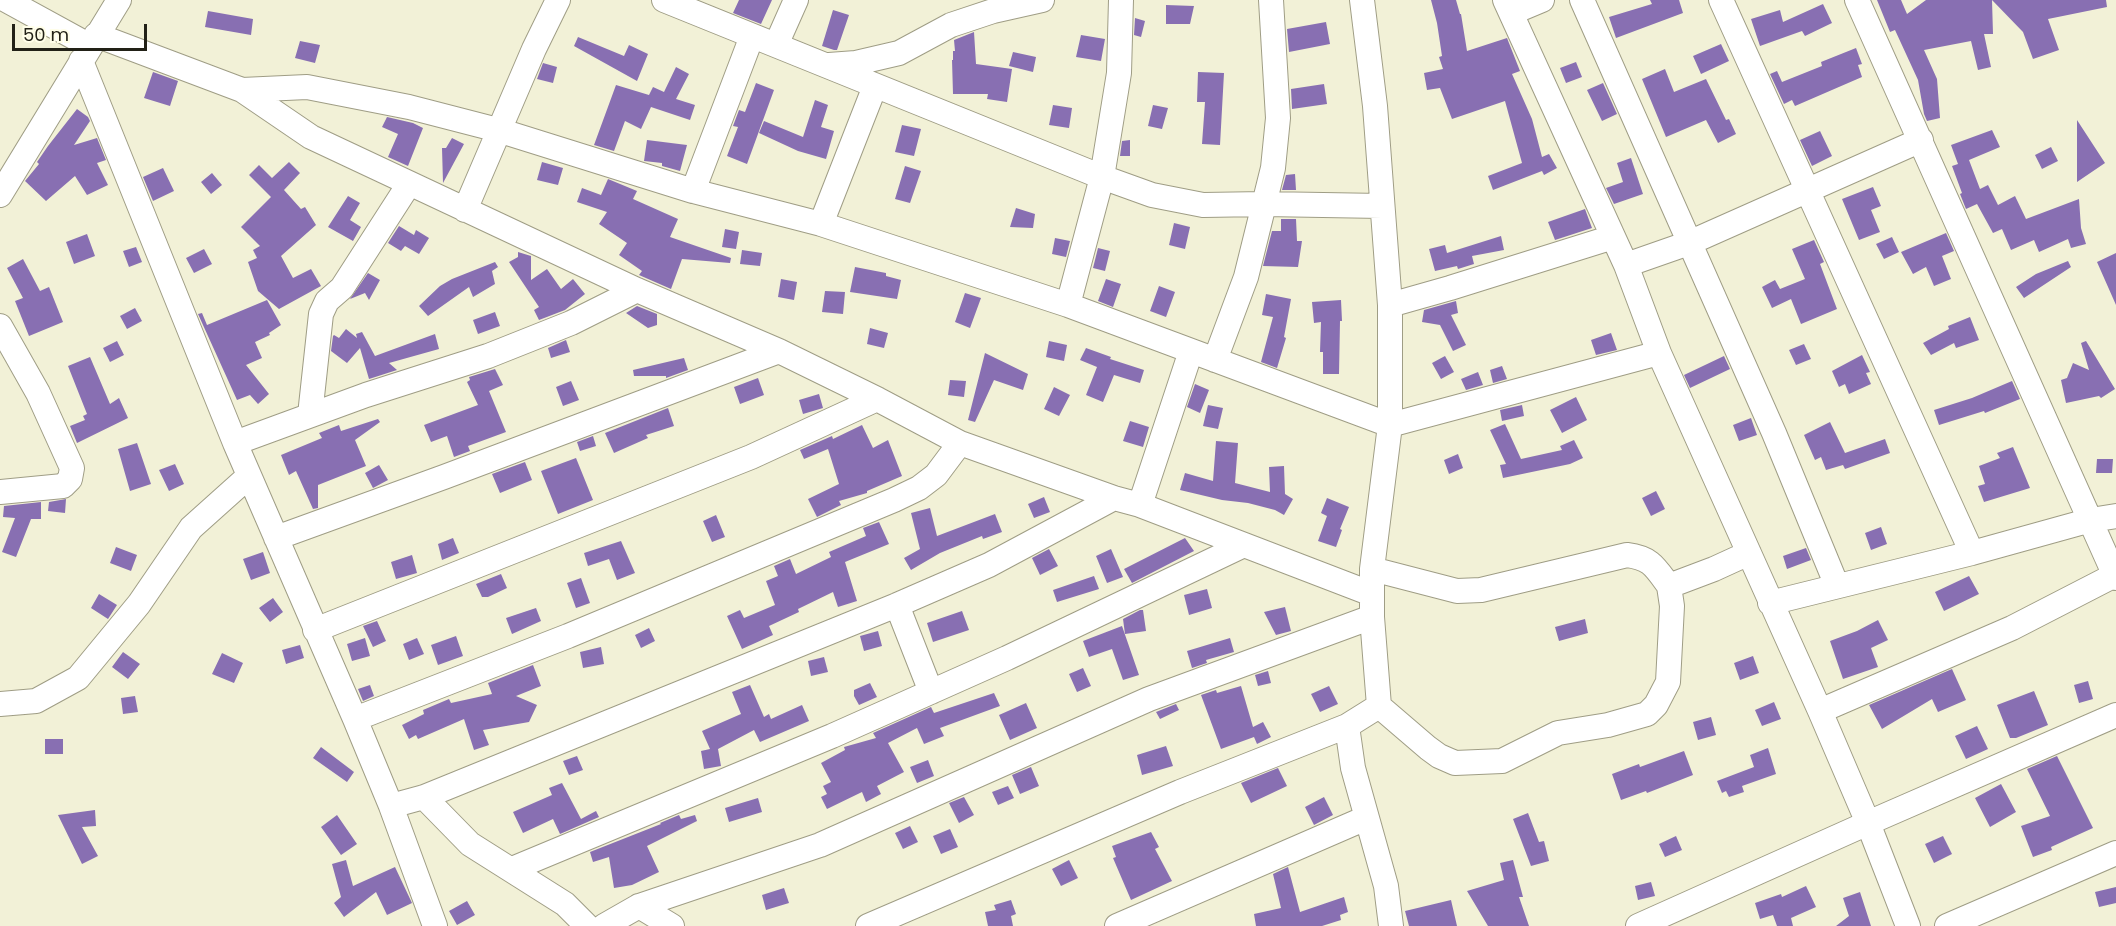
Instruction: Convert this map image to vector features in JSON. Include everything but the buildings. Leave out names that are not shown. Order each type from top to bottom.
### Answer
[{"type":"street","points":[[6,0],[89,48],[242,90],[307,87],[409,107],[498,130],[693,191],[821,224],[1068,305],[1390,424],[1659,353]]},
{"type":"street","points":[[0,195],[119,0]]},
{"type":"street","points":[[465,210],[498,130],[558,0]]},
{"type":"street","points":[[776,45],[796,0]]},
{"type":"street","points":[[824,66],[856,63],[899,53],[951,25],[993,11],[1042,0]]},
{"type":"street","points":[[1068,305],[1102,177],[1119,73],[1121,0]]},
{"type":"street","points":[[1215,360],[1246,277],[1273,168],[1278,118],[1271,0]]},
{"type":"street","points":[[1362,0],[1375,106],[1390,305],[1390,424],[1372,569],[1372,606],[1379,706],[1439,756],[1455,763],[1502,761],[1558,733],[1608,725],[1647,714],[1656,705],[1668,682],[1672,606],[1669,586],[1651,562],[1641,556],[1627,555],[1481,590],[1457,591],[1372,569]]},
{"type":"street","points":[[1542,0],[1508,6],[1626,265],[1659,353],[1820,711],[1868,823],[1908,926]]},
{"type":"street","points":[[1582,0],[1778,444],[1837,586]]},
{"type":"street","points":[[1721,0],[1972,553]]},
{"type":"street","points":[[1820,711],[2012,628],[2116,577],[1857,0]]},
{"type":"street","points":[[668,1],[824,66],[1152,195],[1203,206],[1264,204],[1382,206]]},
{"type":"street","points":[[693,191],[752,36]]},
{"type":"street","points":[[89,48],[235,443],[355,719],[391,806],[435,926]]},
{"type":"street","points":[[821,224],[875,86]]},
{"type":"street","points":[[242,90],[311,137],[637,290],[779,351],[960,443],[1114,498],[1140,505],[1244,545],[1372,606]]},
{"type":"street","points":[[1626,265],[1689,243],[1921,140]]},
{"type":"street","points":[[310,415],[317,344],[327,301],[342,288],[409,184]]},
{"type":"street","points":[[1390,305],[1472,282],[1613,237]]},
{"type":"street","points":[[235,443],[310,415],[488,356],[571,323],[637,290]]},
{"type":"street","points":[[0,326],[38,393],[72,468],[70,479],[63,486],[0,492]]},
{"type":"street","points":[[276,538],[779,351]]},
{"type":"street","points":[[1140,505],[1191,351]]},
{"type":"street","points":[[315,630],[740,461],[877,399]]},
{"type":"street","points":[[355,719],[568,636],[894,500],[919,488],[936,474],[960,443]]},
{"type":"street","points":[[0,704],[36,701],[78,678],[139,604],[191,528],[249,476]]},
{"type":"street","points":[[391,806],[424,797],[897,605],[989,565],[1114,498]]},
{"type":"street","points":[[1770,603],[1972,553],[2091,520],[2116,516]]},
{"type":"street","points":[[512,869],[832,736],[1244,545]]},
{"type":"street","points":[[1669,586],[1749,553]]},
{"type":"street","points":[[897,605],[931,692]]},
{"type":"street","points":[[603,926],[639,906],[820,845],[1149,699],[1372,606]]},
{"type":"street","points":[[868,926],[1180,792],[1347,726],[1379,706]]},
{"type":"street","points":[[1638,926],[2116,716]]},
{"type":"street","points":[[1347,726],[1353,768],[1379,857],[1385,924]]},
{"type":"street","points":[[424,797],[471,844],[565,904],[587,926]]},
{"type":"street","points":[[1117,926],[1366,818]]},
{"type":"street","points":[[1947,926],[2116,853]]},
{"type":"street","points":[[639,906],[672,926]]}]
